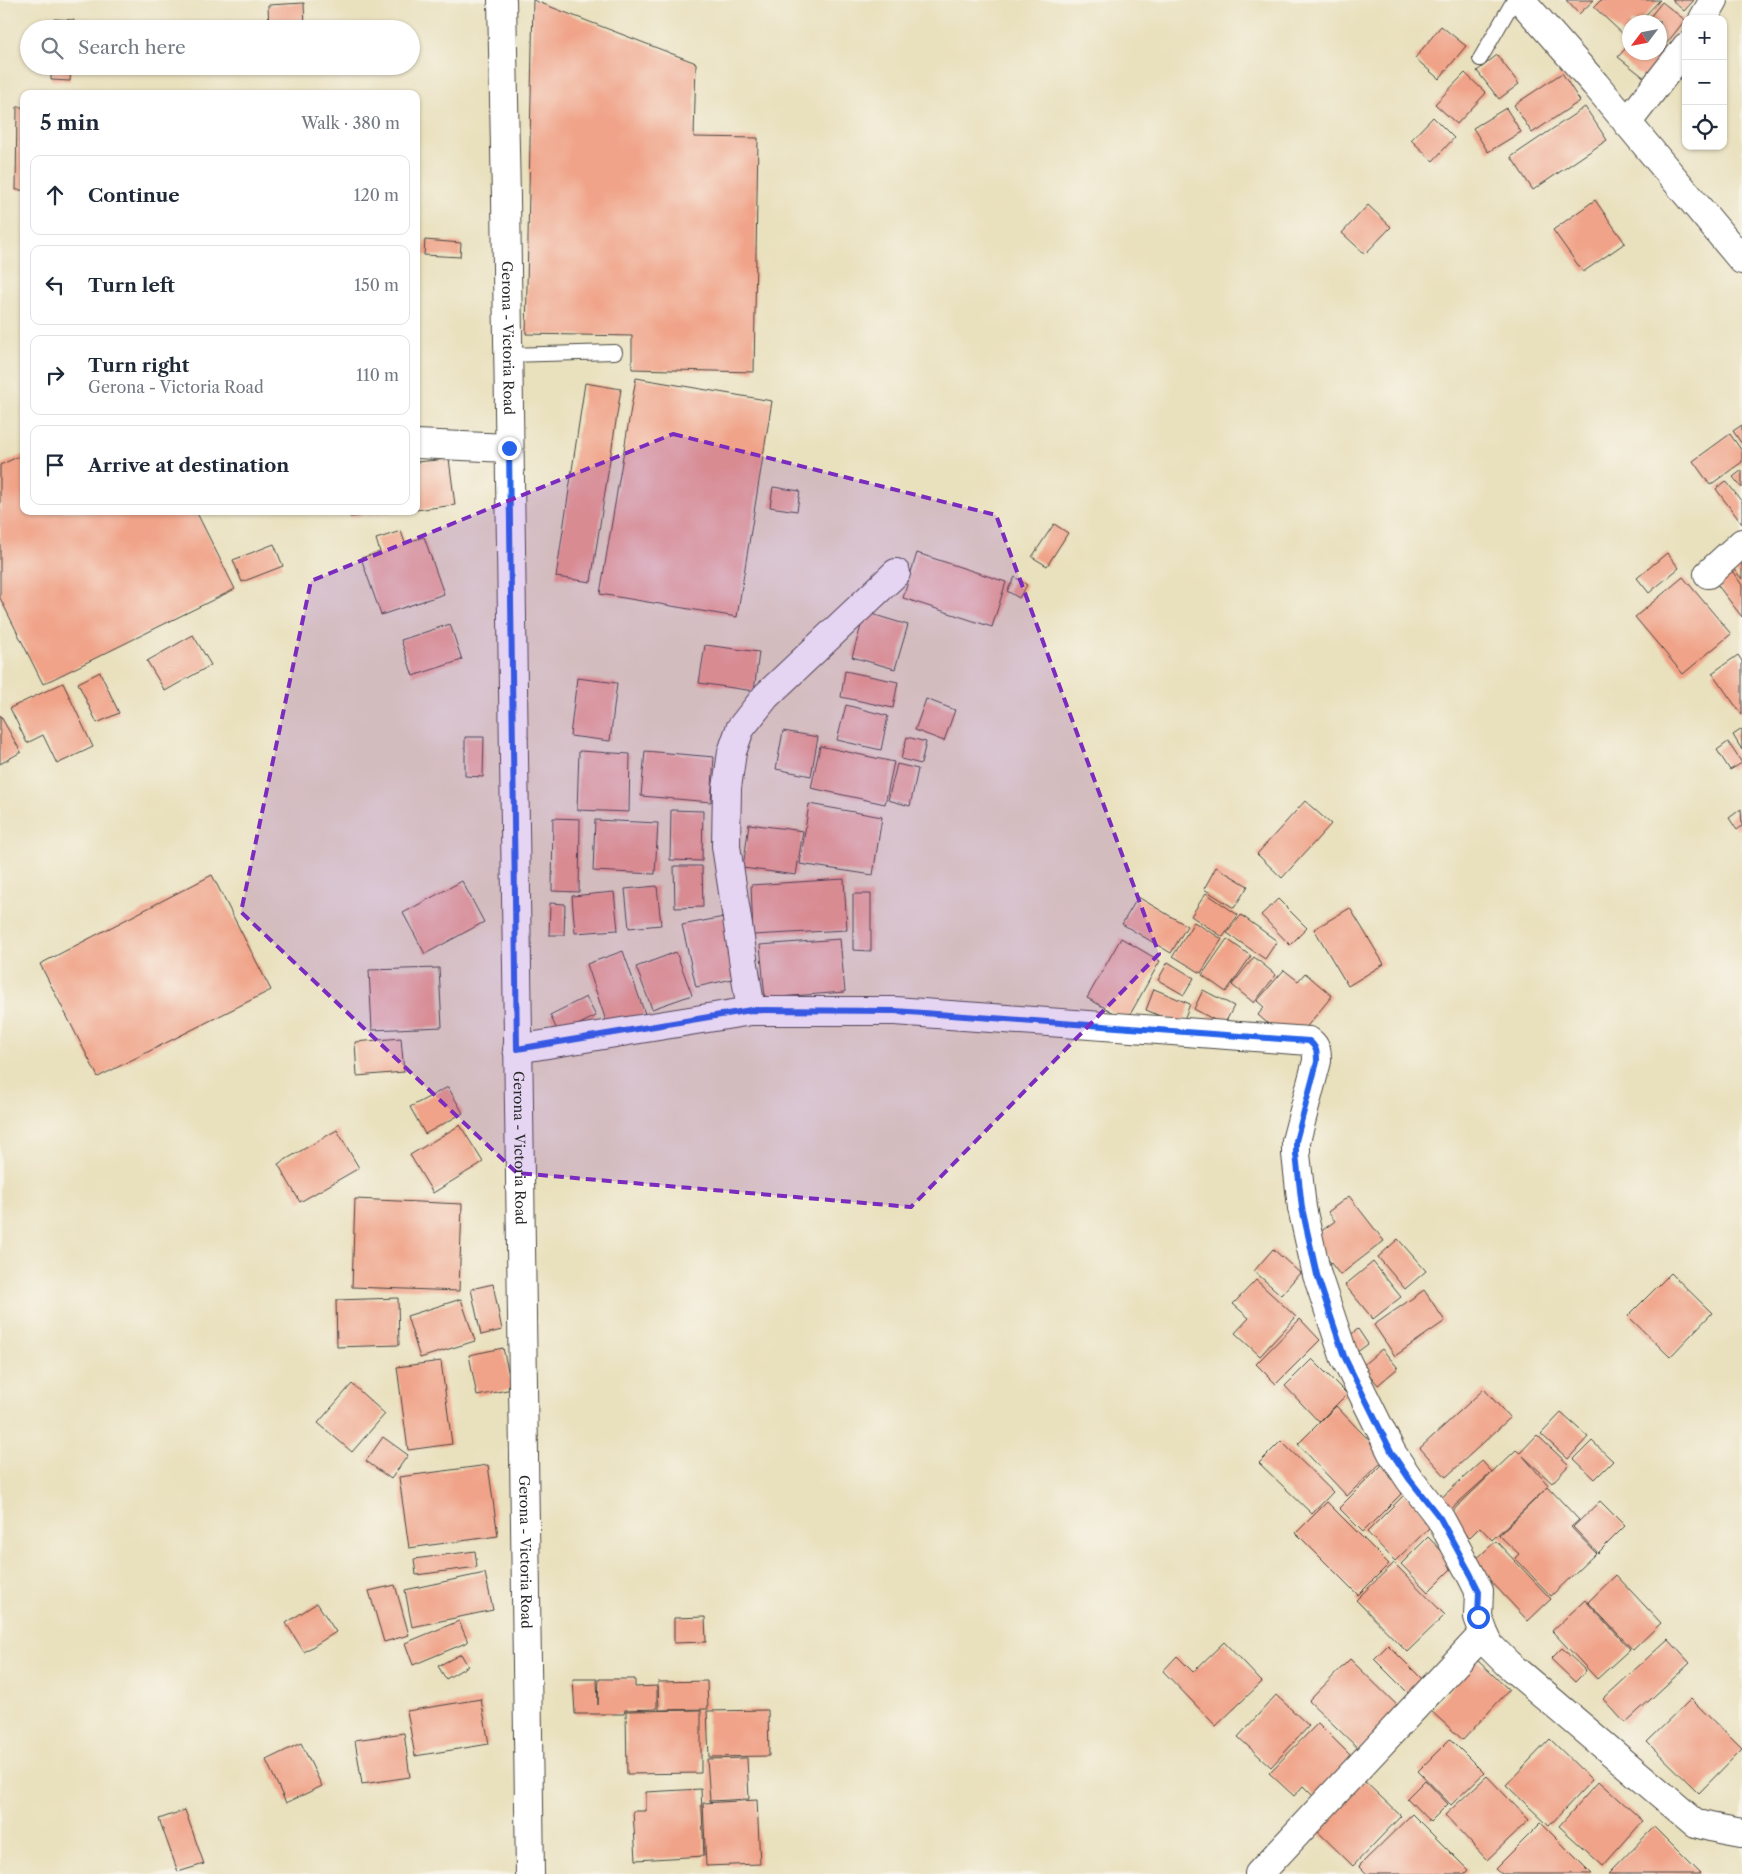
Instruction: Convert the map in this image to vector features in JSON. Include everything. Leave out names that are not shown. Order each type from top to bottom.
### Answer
[{"type":"street","name":"Gerona - Victoria Road","points":[[502,0],[530,1874]]},
{"type":"street","points":[[1521,0],[1742,260]]},
{"type":"street","points":[[1705,15],[1714,0]]},
{"type":"street","points":[[1627,123],[1682,52]]},
{"type":"street","points":[[420,444],[509,448]]},
{"type":"street","points":[[1708,574],[1742,543]]},
{"type":"street","points":[[751,1010],[726,846],[727,788],[732,752],[740,729],[766,696],[896,573]]},
{"type":"street","points":[[517,1049],[751,1010],[895,1011],[1309,1041],[1315,1046],[1317,1062],[1296,1141],[1296,1154],[1302,1208],[1317,1275],[1344,1356],[1392,1453],[1410,1480],[1440,1518],[1479,1591],[1478,1617],[1490,1646],[1508,1664],[1695,1823],[1742,1833]]},
{"type":"street","points":[[1259,1874],[1484,1633]]},
{"type":"lane","points":[[1480,59],[1514,0]]},
{"type":"lane","points":[[508,355],[615,352]]},
{"type":"highlighted area","points":[[673,434],[996,515],[1159,954],[911,1207],[517,1173],[241,912],[311,581]]},
{"type":"building","points":[[533,0],[696,63],[694,137],[758,138],[754,372],[632,369],[632,336],[526,334]]},
{"type":"building","points":[[1566,0],[1594,0],[1579,14]]},
{"type":"building","points":[[1601,0],[1660,0],[1646,15],[1622,15],[1622,33],[1594,7]]},
{"type":"building","points":[[1672,0],[1694,0],[1684,11]]},
{"type":"building","points":[[1662,2],[1682,18],[1682,24],[1667,43],[1667,15],[1652,15]]},
{"type":"building","points":[[304,3],[305,20],[269,20],[268,5]]},
{"type":"building","points":[[1441,26],[1466,46],[1439,79],[1415,58]]},
{"type":"building","points":[[1622,52],[1622,60],[1661,60],[1646,79],[1618,57]]},
{"type":"building","points":[[1497,55],[1519,84],[1499,99],[1477,71]]},
{"type":"building","points":[[1465,73],[1486,93],[1457,124],[1435,104]]},
{"type":"building","points":[[1562,73],[1580,101],[1532,133],[1514,105]]},
{"type":"building","points":[[51,75],[70,75],[70,81],[51,80]]},
{"type":"building","points":[[17,107],[20,107],[20,190],[16,190]]},
{"type":"building","points":[[1585,107],[1607,140],[1533,190],[1511,157]]},
{"type":"building","points":[[1506,108],[1521,132],[1488,152],[1473,128]]},
{"type":"building","points":[[1433,117],[1454,138],[1433,161],[1411,140]]},
{"type":"building","points":[[1595,200],[1625,243],[1583,272],[1553,230]]},
{"type":"building","points":[[1368,205],[1391,227],[1365,254],[1342,233]]},
{"type":"building","points":[[425,240],[461,243],[460,257],[424,255]]},
{"type":"building","points":[[636,378],[772,401],[737,617],[600,594]]},
{"type":"building","points":[[585,383],[621,389],[591,582],[556,577]]},
{"type":"building","points":[[1742,425],[1742,444],[1733,431]]},
{"type":"building","points":[[1730,434],[1742,451],[1742,462],[1710,485],[1693,461]]},
{"type":"building","points":[[20,456],[20,515],[198,515],[235,589],[43,684],[0,598],[0,465]]},
{"type":"building","points":[[449,459],[455,505],[420,509],[420,462]]},
{"type":"building","points":[[1742,470],[1742,488],[1733,477]]},
{"type":"building","points":[[1726,481],[1742,502],[1742,524],[1716,489]]},
{"type":"building","points":[[773,487],[800,491],[797,511],[770,507]]},
{"type":"building","points":[[350,515],[367,515],[350,517]]},
{"type":"building","points":[[1054,524],[1068,533],[1047,566],[1032,557]]},
{"type":"building","points":[[401,531],[405,543],[424,537],[444,594],[381,615],[361,558],[380,552],[376,539]]},
{"type":"building","points":[[274,544],[283,566],[242,582],[233,560]]},
{"type":"building","points":[[917,553],[1006,582],[992,627],[903,598]]},
{"type":"building","points":[[1667,553],[1679,568],[1649,593],[1637,578]]},
{"type":"building","points":[[1742,555],[1742,579],[1730,565]]},
{"type":"building","points":[[1732,571],[1742,585],[1742,617],[1716,583]]},
{"type":"building","points":[[1015,577],[1027,585],[1019,598],[1007,591]]},
{"type":"building","points":[[1683,577],[1731,634],[1683,674],[1635,617]]},
{"type":"building","points":[[865,612],[908,625],[895,669],[852,657]]},
{"type":"building","points":[[450,624],[462,660],[413,676],[401,640]]},
{"type":"building","points":[[193,635],[211,665],[165,691],[147,661]]},
{"type":"building","points":[[705,645],[759,652],[754,691],[699,683]]},
{"type":"building","points":[[1738,655],[1742,661],[1742,715],[1712,673]]},
{"type":"building","points":[[845,671],[898,682],[893,708],[841,697]]},
{"type":"building","points":[[100,672],[119,713],[97,723],[78,683]]},
{"type":"building","points":[[577,678],[617,683],[610,741],[570,736]]},
{"type":"building","points":[[63,683],[93,747],[57,764],[43,735],[27,743],[10,708]]},
{"type":"building","points":[[926,699],[955,710],[944,741],[915,730]]},
{"type":"building","points":[[846,705],[888,716],[881,750],[837,740]]},
{"type":"building","points":[[0,715],[21,752],[0,764]]},
{"type":"building","points":[[1742,729],[1742,750],[1733,735]]},
{"type":"building","points":[[783,731],[818,737],[811,776],[776,769]]},
{"type":"building","points":[[465,737],[484,737],[483,777],[465,776]]},
{"type":"building","points":[[907,737],[926,742],[921,764],[901,759]]},
{"type":"building","points":[[1728,742],[1742,763],[1730,770],[1717,750]]},
{"type":"building","points":[[820,746],[894,762],[885,804],[811,788]]},
{"type":"building","points":[[579,751],[630,754],[629,812],[577,810]]},
{"type":"building","points":[[645,751],[714,757],[711,802],[641,796]]},
{"type":"building","points":[[897,764],[918,769],[910,806],[888,800]]},
{"type":"building","points":[[1305,801],[1331,824],[1282,878],[1257,854]]},
{"type":"building","points":[[809,804],[882,817],[873,875],[800,864]]},
{"type":"building","points":[[1741,809],[1742,826],[1737,830],[1729,818]]},
{"type":"building","points":[[671,810],[703,811],[702,861],[670,860]]},
{"type":"building","points":[[553,818],[580,819],[579,892],[552,891]]},
{"type":"building","points":[[595,820],[658,823],[655,874],[593,871]]},
{"type":"building","points":[[749,824],[803,831],[796,875],[743,868]]},
{"type":"building","points":[[674,866],[702,866],[703,907],[675,908]]},
{"type":"building","points":[[1216,867],[1248,886],[1234,908],[1204,889]]},
{"type":"building","points":[[212,875],[271,990],[98,1077],[40,964]]},
{"type":"building","points":[[844,879],[847,930],[753,935],[751,885]]},
{"type":"building","points":[[462,881],[484,922],[425,954],[403,913]]},
{"type":"building","points":[[657,886],[661,925],[629,928],[625,889]]},
{"type":"building","points":[[614,892],[618,930],[575,933],[572,896]]},
{"type":"building","points":[[1206,893],[1238,915],[1223,937],[1191,916]]},
{"type":"building","points":[[853,894],[871,894],[871,951],[853,950]]},
{"type":"building","points":[[1138,897],[1187,926],[1171,953],[1122,924]]},
{"type":"building","points":[[1278,899],[1307,928],[1290,945],[1261,915]]},
{"type":"building","points":[[550,903],[565,904],[564,935],[549,935]]},
{"type":"building","points":[[1350,908],[1384,964],[1348,986],[1314,929]]},
{"type":"building","points":[[1241,915],[1277,941],[1265,959],[1227,933]]},
{"type":"building","points":[[724,917],[737,978],[696,987],[682,925]]},
{"type":"building","points":[[1194,922],[1222,939],[1201,973],[1173,956]]},
{"type":"building","points":[[1121,938],[1160,961],[1127,1020],[1087,998]]},
{"type":"building","points":[[840,939],[845,992],[765,998],[760,945]]},
{"type":"building","points":[[1227,939],[1251,956],[1226,992],[1202,975]]},
{"type":"building","points":[[623,951],[645,1014],[608,1027],[587,964]]},
{"type":"building","points":[[676,952],[692,995],[652,1009],[636,967]]},
{"type":"building","points":[[1254,957],[1276,975],[1254,1003],[1232,985]]},
{"type":"building","points":[[1168,962],[1194,978],[1184,995],[1158,980]]},
{"type":"building","points":[[439,968],[442,1027],[372,1030],[369,970]]},
{"type":"building","points":[[1284,970],[1298,981],[1305,973],[1332,996],[1299,1036],[1280,1034],[1258,1015],[1264,1007],[1257,1001]]},
{"type":"building","points":[[1154,989],[1190,1004],[1182,1025],[1146,1010]]},
{"type":"building","points":[[1203,990],[1234,1006],[1224,1025],[1194,1009]]},
{"type":"building","points":[[586,997],[596,1016],[559,1034],[550,1015]]},
{"type":"building","points":[[401,1038],[404,1072],[357,1076],[355,1042]]},
{"type":"building","points":[[448,1087],[463,1113],[425,1134],[410,1107]]},
{"type":"building","points":[[460,1125],[483,1162],[433,1193],[410,1155]]},
{"type":"building","points":[[337,1130],[359,1168],[300,1202],[278,1164]]},
{"type":"building","points":[[1349,1196],[1384,1241],[1340,1275],[1312,1238],[1335,1221],[1328,1212]]},
{"type":"building","points":[[355,1199],[462,1204],[459,1291],[352,1287]]},
{"type":"building","points":[[1398,1239],[1426,1271],[1405,1289],[1378,1257]]},
{"type":"building","points":[[1273,1249],[1300,1273],[1281,1295],[1254,1271]]},
{"type":"building","points":[[1373,1262],[1401,1297],[1373,1319],[1345,1285]]},
{"type":"building","points":[[1671,1273],[1712,1313],[1670,1357],[1628,1316]]},
{"type":"building","points":[[1256,1280],[1296,1317],[1260,1356],[1235,1333],[1249,1318],[1233,1304]]},
{"type":"building","points":[[493,1284],[502,1330],[481,1335],[471,1289]]},
{"type":"building","points":[[1424,1290],[1445,1321],[1395,1356],[1374,1325]]},
{"type":"building","points":[[398,1298],[399,1345],[337,1347],[336,1300]]},
{"type":"building","points":[[461,1299],[475,1341],[420,1358],[407,1316]]},
{"type":"building","points":[[1300,1319],[1320,1340],[1276,1384],[1256,1364]]},
{"type":"building","points":[[1358,1329],[1368,1344],[1356,1353],[1345,1339]]},
{"type":"building","points":[[503,1348],[512,1389],[477,1396],[469,1355]]},
{"type":"building","points":[[1382,1349],[1398,1368],[1378,1385],[1362,1366]]},
{"type":"building","points":[[1312,1359],[1347,1394],[1319,1422],[1285,1386]]},
{"type":"building","points":[[441,1361],[452,1444],[408,1450],[397,1367]]},
{"type":"building","points":[[352,1384],[385,1414],[352,1452],[318,1423]]},
{"type":"building","points":[[1484,1389],[1510,1418],[1446,1477],[1420,1448]]},
{"type":"building","points":[[1336,1406],[1386,1458],[1347,1496],[1298,1444]]},
{"type":"building","points":[[1561,1413],[1588,1437],[1568,1459],[1541,1434]]},
{"type":"building","points":[[1537,1435],[1569,1465],[1552,1483],[1523,1456],[1549,1486],[1492,1540],[1480,1527],[1469,1538],[1447,1516],[1516,1450],[1520,1453]]},
{"type":"building","points":[[383,1437],[408,1455],[391,1479],[366,1461]]},
{"type":"building","points":[[1281,1441],[1333,1492],[1312,1514],[1259,1463]]},
{"type":"building","points":[[1592,1441],[1613,1461],[1595,1479],[1574,1459]]},
{"type":"building","points":[[1482,1461],[1492,1472],[1450,1510],[1440,1499]]},
{"type":"building","points":[[1383,1464],[1407,1488],[1363,1532],[1339,1508]]},
{"type":"building","points":[[488,1465],[498,1536],[409,1548],[399,1477]]},
{"type":"building","points":[[1548,1487],[1579,1520],[1571,1527],[1596,1553],[1551,1596],[1515,1558],[1519,1554],[1499,1535]]},
{"type":"building","points":[[1405,1494],[1434,1523],[1395,1561],[1367,1532]]},
{"type":"building","points":[[1600,1501],[1625,1526],[1598,1553],[1573,1527]]},
{"type":"building","points":[[1327,1502],[1389,1564],[1358,1595],[1296,1533]]},
{"type":"building","points":[[1428,1537],[1455,1565],[1428,1592],[1401,1564]]},
{"type":"building","points":[[1496,1541],[1551,1599],[1528,1621],[1473,1562]]},
{"type":"building","points":[[475,1551],[477,1567],[416,1575],[414,1559]]},
{"type":"building","points":[[1394,1563],[1445,1615],[1407,1652],[1356,1600]]},
{"type":"building","points":[[485,1573],[493,1610],[412,1627],[405,1590]]},
{"type":"building","points":[[1616,1575],[1661,1623],[1633,1650],[1588,1602]]},
{"type":"building","points":[[395,1585],[409,1635],[384,1642],[369,1591]]},
{"type":"building","points":[[1585,1600],[1630,1649],[1597,1679],[1552,1631]]},
{"type":"building","points":[[317,1603],[336,1632],[304,1652],[286,1623]]},
{"type":"building","points":[[705,1617],[706,1642],[674,1643],[674,1618]]},
{"type":"building","points":[[459,1621],[468,1642],[413,1665],[405,1643]]},
{"type":"building","points":[[1668,1639],[1690,1663],[1625,1723],[1603,1699]]},
{"type":"building","points":[[1224,1642],[1262,1682],[1216,1726],[1163,1671],[1177,1656],[1193,1672]]},
{"type":"building","points":[[1388,1645],[1423,1680],[1409,1694],[1374,1659]]},
{"type":"building","points":[[1562,1648],[1586,1671],[1575,1682],[1551,1659]]},
{"type":"building","points":[[461,1654],[468,1666],[446,1679],[438,1666]]},
{"type":"building","points":[[1350,1659],[1404,1712],[1364,1754],[1309,1701]]},
{"type":"building","points":[[1477,1660],[1509,1690],[1463,1740],[1431,1711]]},
{"type":"building","points":[[573,1679],[597,1679],[598,1705],[599,1679],[635,1679],[635,1687],[657,1686],[657,1709],[625,1710],[624,1714],[575,1714]]},
{"type":"building","points":[[707,1681],[708,1709],[659,1710],[658,1682]]},
{"type":"building","points":[[1276,1695],[1309,1726],[1271,1767],[1238,1737]]},
{"type":"building","points":[[481,1699],[489,1744],[415,1756],[407,1711]]},
{"type":"building","points":[[1691,1699],[1742,1749],[1699,1793],[1647,1742]]},
{"type":"building","points":[[701,1710],[701,1773],[627,1774],[626,1711]]},
{"type":"building","points":[[768,1710],[769,1756],[709,1757],[707,1711]]},
{"type":"building","points":[[1318,1723],[1356,1761],[1318,1801],[1303,1786],[1294,1796],[1269,1773]]},
{"type":"building","points":[[404,1733],[410,1777],[362,1784],[355,1740]]},
{"type":"building","points":[[1450,1739],[1484,1773],[1451,1805],[1418,1771]]},
{"type":"building","points":[[1550,1739],[1592,1780],[1549,1826],[1506,1785]]},
{"type":"building","points":[[301,1743],[322,1786],[286,1803],[266,1760]]},
{"type":"building","points":[[747,1758],[749,1799],[710,1801],[707,1759]]},
{"type":"building","points":[[1487,1776],[1529,1820],[1487,1860],[1445,1815]]},
{"type":"building","points":[[1360,1777],[1401,1816],[1353,1866],[1312,1826]]},
{"type":"building","points":[[1425,1780],[1448,1804],[1430,1822],[1407,1798]]},
{"type":"building","points":[[1599,1781],[1643,1821],[1603,1866],[1559,1826]]},
{"type":"building","points":[[701,1789],[704,1856],[636,1860],[633,1811],[646,1811],[646,1792]]},
{"type":"building","points":[[757,1800],[760,1864],[706,1866],[703,1803]]},
{"type":"building","points":[[185,1810],[204,1864],[178,1872],[159,1819]]},
{"type":"building","points":[[1412,1814],[1468,1870],[1464,1874],[1367,1874],[1359,1866]]},
{"type":"building","points":[[1541,1823],[1592,1874],[1501,1874],[1495,1869]]},
{"type":"building","points":[[1654,1827],[1701,1874],[1608,1874]]},
{"type":"route","points":[[509,448],[517,1049],[751,1010],[895,1011],[1309,1041],[1315,1046],[1317,1062],[1296,1141],[1296,1154],[1302,1208],[1317,1275],[1344,1356],[1392,1453],[1410,1480],[1440,1518],[1479,1591],[1478,1617]]}]
